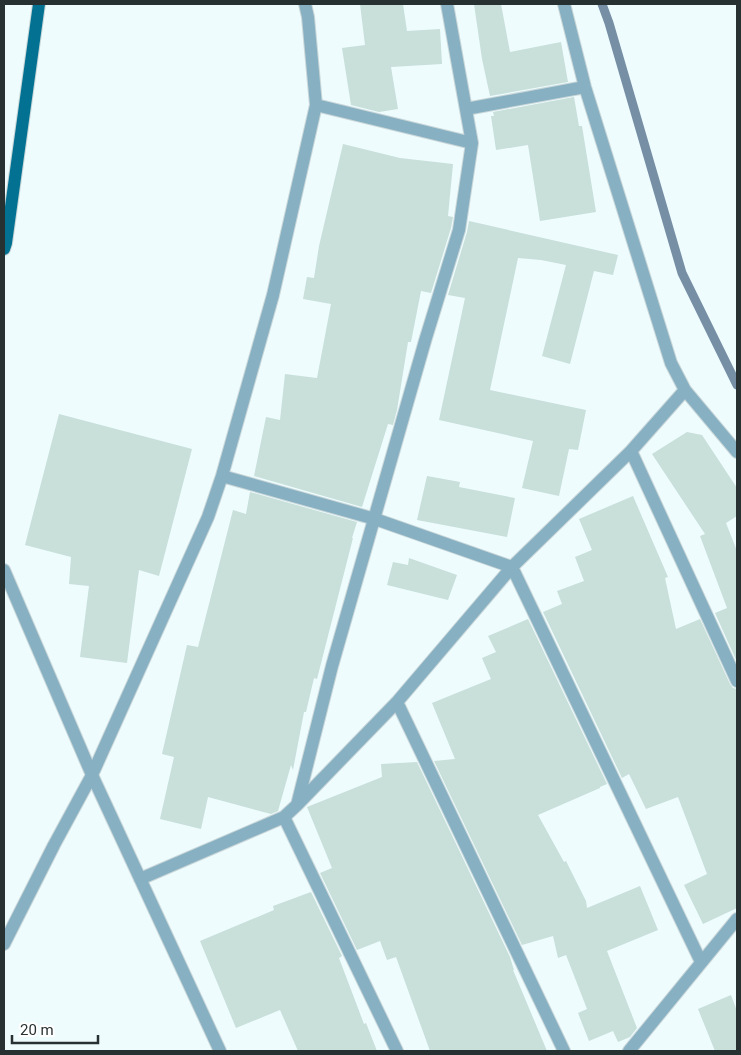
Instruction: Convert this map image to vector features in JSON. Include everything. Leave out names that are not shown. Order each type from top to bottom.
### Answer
[{"type":"main road","points":[[4,249],[39,4]]},
{"type":"street","points":[[4,944],[10,919],[54,845],[92,775],[208,517],[222,476],[273,295],[316,105],[308,17],[305,4]]},
{"type":"street","points":[[297,805],[332,666],[425,341],[459,230],[472,144],[447,4]]},
{"type":"street","points":[[564,4],[585,87],[672,363],[685,390],[737,452]]},
{"type":"street","points":[[466,109],[585,87]]},
{"type":"street","points":[[316,105],[472,144]]},
{"type":"street","points":[[140,879],[284,817],[397,702],[512,567],[631,451],[685,390]]},
{"type":"street","points":[[631,451],[737,681]]},
{"type":"street","points":[[222,476],[375,519],[512,567],[701,962]]},
{"type":"street","points":[[4,570],[92,775],[220,1051]]},
{"type":"street","points":[[397,702],[564,1051]]},
{"type":"street","points":[[284,817],[396,1051]]},
{"type":"street","points":[[629,1051],[737,919]]},
{"type":"building","points":[[360,4],[403,4],[407,31],[440,29],[442,64],[391,67],[398,109],[379,112],[351,105],[342,48],[365,45]]},
{"type":"building","points":[[474,4],[501,4],[510,52],[561,42],[568,82],[490,96],[482,59]]},
{"type":"building","points":[[574,97],[579,126],[582,126],[596,212],[540,221],[528,145],[496,150],[491,116],[494,116],[493,112]]},
{"type":"building","points":[[343,144],[400,158],[453,164],[448,216],[453,217],[451,228],[431,293],[421,291],[411,342],[408,342],[393,425],[388,424],[362,507],[254,476],[266,417],[280,420],[285,374],[317,378],[331,304],[303,299],[307,277],[314,278],[319,246]]},
{"type":"building","points":[[469,221],[618,255],[613,275],[594,271],[570,364],[542,356],[566,265],[518,258],[490,390],[586,410],[578,450],[569,449],[559,496],[522,488],[533,441],[439,420],[465,298],[448,295]]},
{"type":"building","points":[[59,414],[192,449],[159,576],[139,570],[127,663],[80,657],[89,586],[69,584],[71,557],[25,545]]},
{"type":"building","points":[[687,432],[702,435],[737,488],[737,516],[726,523],[737,551],[737,662],[715,613],[727,608],[700,536],[705,534],[652,454]]},
{"type":"building","points":[[427,476],[460,482],[459,487],[515,498],[507,537],[417,520]]},
{"type":"building","points":[[250,492],[357,522],[317,679],[314,678],[306,712],[304,712],[293,770],[291,765],[278,811],[271,814],[208,797],[201,829],[160,819],[174,757],[162,754],[187,645],[198,647],[233,510],[246,514]]},
{"type":"building","points":[[633,496],[668,577],[665,578],[676,629],[700,619],[730,684],[733,688],[737,689],[737,908],[703,924],[684,885],[707,874],[678,797],[646,809],[629,774],[622,778],[543,612],[562,604],[557,591],[584,581],[575,557],[592,550],[579,519]]},
{"type":"building","points":[[409,558],[457,575],[448,600],[387,585],[393,562],[408,565]]},
{"type":"building","points":[[528,619],[607,784],[538,815],[564,862],[566,861],[586,901],[587,908],[640,886],[658,930],[607,951],[637,1028],[630,1037],[618,1042],[613,1031],[589,1041],[578,1013],[587,1009],[566,955],[558,958],[553,936],[522,945],[434,761],[455,759],[432,703],[491,679],[482,658],[496,652],[488,636]]},
{"type":"building","points":[[417,762],[510,957],[513,970],[547,1051],[430,1051],[396,957],[387,960],[380,941],[357,950],[320,873],[332,868],[307,807],[382,777],[381,764]]},
{"type":"building","points":[[311,892],[342,956],[339,958],[364,1024],[366,1023],[377,1051],[298,1051],[280,1010],[236,1028],[200,941],[274,910],[273,906]]},
{"type":"building","points":[[731,995],[737,1011],[737,1051],[715,1051],[698,1009]]},
{"type":"waterway","points":[[602,4],[682,273],[737,385]]}]
